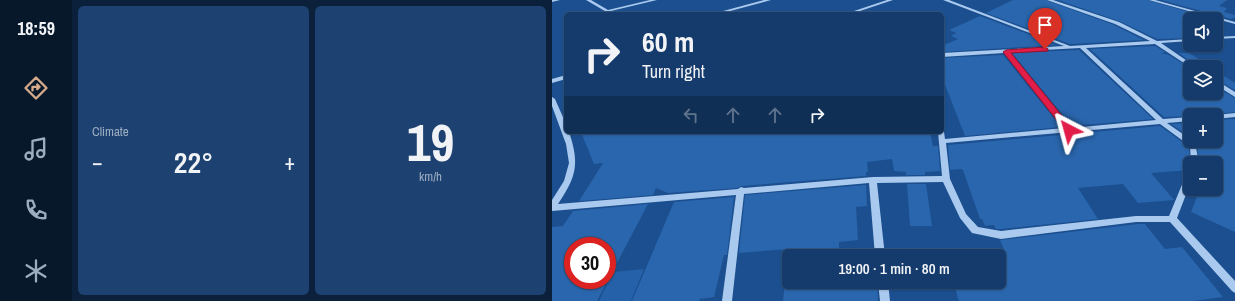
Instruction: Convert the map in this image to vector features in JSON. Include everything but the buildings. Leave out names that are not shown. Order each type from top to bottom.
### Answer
[{"type":"street","points":[[552,1],[558,0]]},
{"type":"street","points":[[588,0],[608,11],[655,0]]},
{"type":"street","points":[[722,12],[769,0]]},
{"type":"street","points":[[853,12],[890,0]]},
{"type":"street","points":[[945,0],[1072,48]]},
{"type":"street","points":[[1049,0],[1101,16],[1156,42],[1183,60]]},
{"type":"street","points":[[1151,0],[1235,24]]},
{"type":"street","points":[[1223,38],[1235,37]]},
{"type":"street","points":[[944,55],[1183,40]]},
{"type":"street","points":[[1082,47],[1162,122],[1193,145],[1194,156]]},
{"type":"street","points":[[1006,52],[1069,130]]},
{"type":"street","points":[[552,81],[564,78]]},
{"type":"street","points":[[1223,87],[1235,95]]},
{"type":"street","points":[[552,99],[564,129]]},
{"type":"street","points":[[1223,116],[1235,115]]},
{"type":"street","points":[[943,141],[1183,120]]},
{"type":"street","points":[[552,207],[571,172],[573,160],[566,134]]},
{"type":"street","points":[[941,134],[946,179],[964,216],[975,230],[1001,235],[1136,218],[1172,219],[1235,288]]},
{"type":"street","points":[[552,207],[873,180],[946,179]]},
{"type":"street","points":[[873,180],[879,249]]},
{"type":"street","points":[[727,301],[741,190]]},
{"type":"street","points":[[1172,219],[1183,192]]},
{"type":"street","points":[[884,289],[885,301]]},
{"type":"shaded area","points":[[644,269],[631,301],[599,301],[605,289],[616,289],[616,272]]},
{"type":"route","points":[[1045,49],[1006,52],[1069,130]]}]
